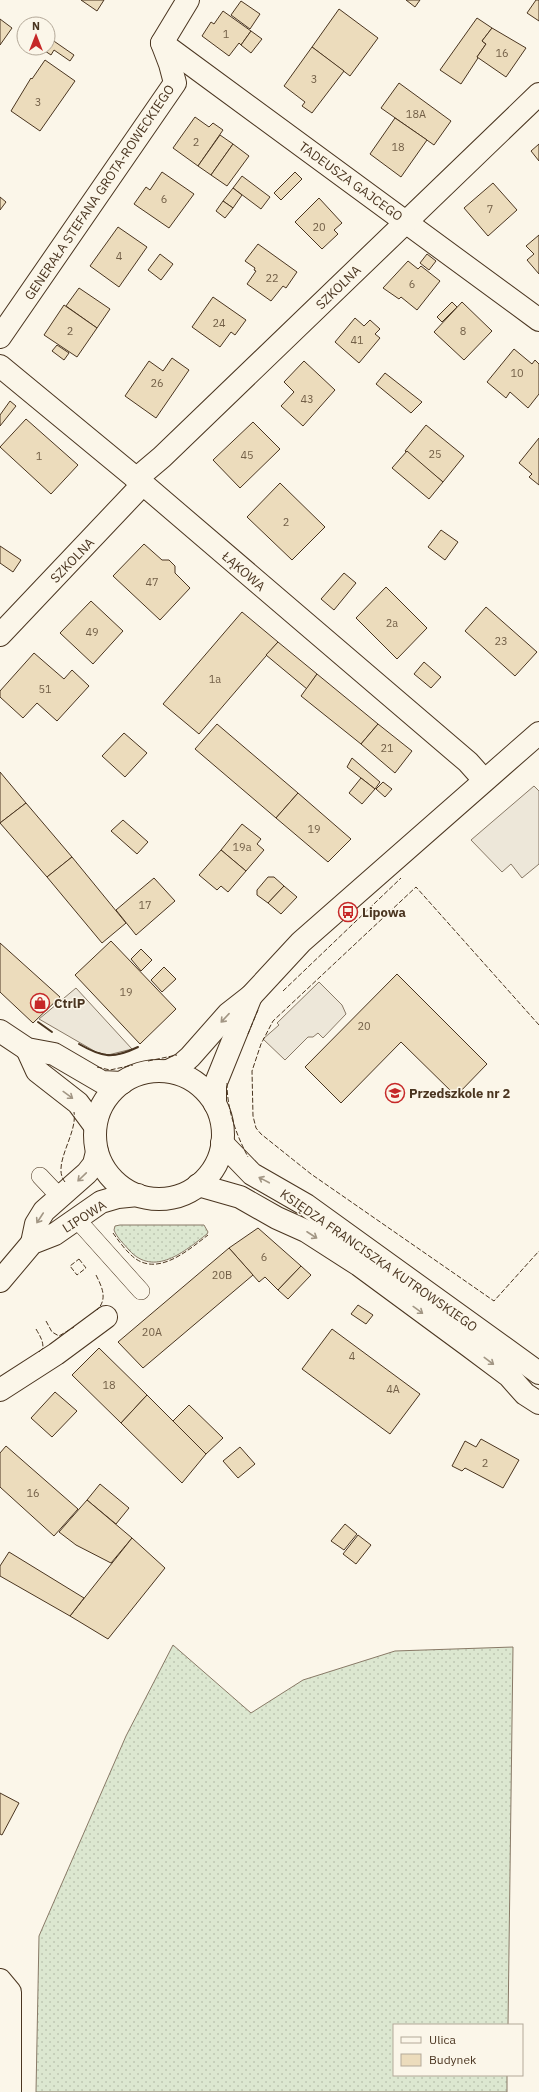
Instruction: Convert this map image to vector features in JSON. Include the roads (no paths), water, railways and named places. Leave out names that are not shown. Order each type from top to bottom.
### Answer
[{"type":"street","points":[[162,43],[188,0]]},
{"type":"street","name":"TADEUSZA GAJCEGO","points":[[162,43],[539,320]]},
{"type":"street","name":"GENERAŁA STEFANA GROTA-ROWECKIEGO","points":[[0,337],[175,83],[162,43]]},
{"type":"street","name":"SZKOLNA","points":[[0,635],[162,457],[539,94]]},
{"type":"street","name":"ŁĄKOWA","points":[[0,366],[140,482],[468,762],[484,780]]},
{"type":"street","points":[[168,1071],[190,1058],[228,1014],[251,996],[301,942],[539,732]]},
{"type":"street","points":[[215,1104],[215,1085],[251,996]]},
{"type":"street","points":[[0,1031],[27,1049],[54,1054],[102,1082],[122,1083]]},
{"type":"street","points":[[27,1049],[37,1071],[78,1102],[95,1126]]},
{"type":"street","points":[[168,1071],[182,1075],[196,1082],[207,1092],[215,1104],[223,1130],[218,1160],[210,1173],[198,1185],[189,1191],[169,1198],[159,1199],[138,1195],[124,1188],[112,1178],[103,1166],[97,1152],[95,1126],[101,1107],[112,1091],[122,1083],[140,1073],[168,1071]]},
{"type":"street","name":"KSIĘDZA FRANCISZKA KUTROWSKIEGO","points":[[222,1143],[249,1171],[306,1205],[539,1373]]},
{"type":"street","name":"LIPOWA","points":[[32,1244],[36,1224],[44,1211],[87,1173],[94,1164],[97,1152]]},
{"type":"street","points":[[40,1176],[56,1193]]},
{"type":"street","name":"KSIĘDZA FRANCISZKA KUTROWSKIEGO","points":[[198,1185],[240,1197],[312,1235],[359,1265],[509,1376],[525,1394],[539,1403]]},
{"type":"street","name":"LIPOWA","points":[[0,1281],[32,1244],[55,1234],[101,1202],[118,1197],[138,1195]]},
{"type":"street","points":[[81,1224],[142,1291]]},
{"type":"street","points":[[0,1390],[56,1354],[106,1317]]},
{"type":"street","points":[[0,1980],[10,1992],[10,2092]]},
{"type":"place","name":"Lipowa","points":[[348,912]]},
{"type":"place","name":"CtrlP","points":[[40,1003]]},
{"type":"place","name":"Przedszkole nr 2","points":[[395,1093]]}]
